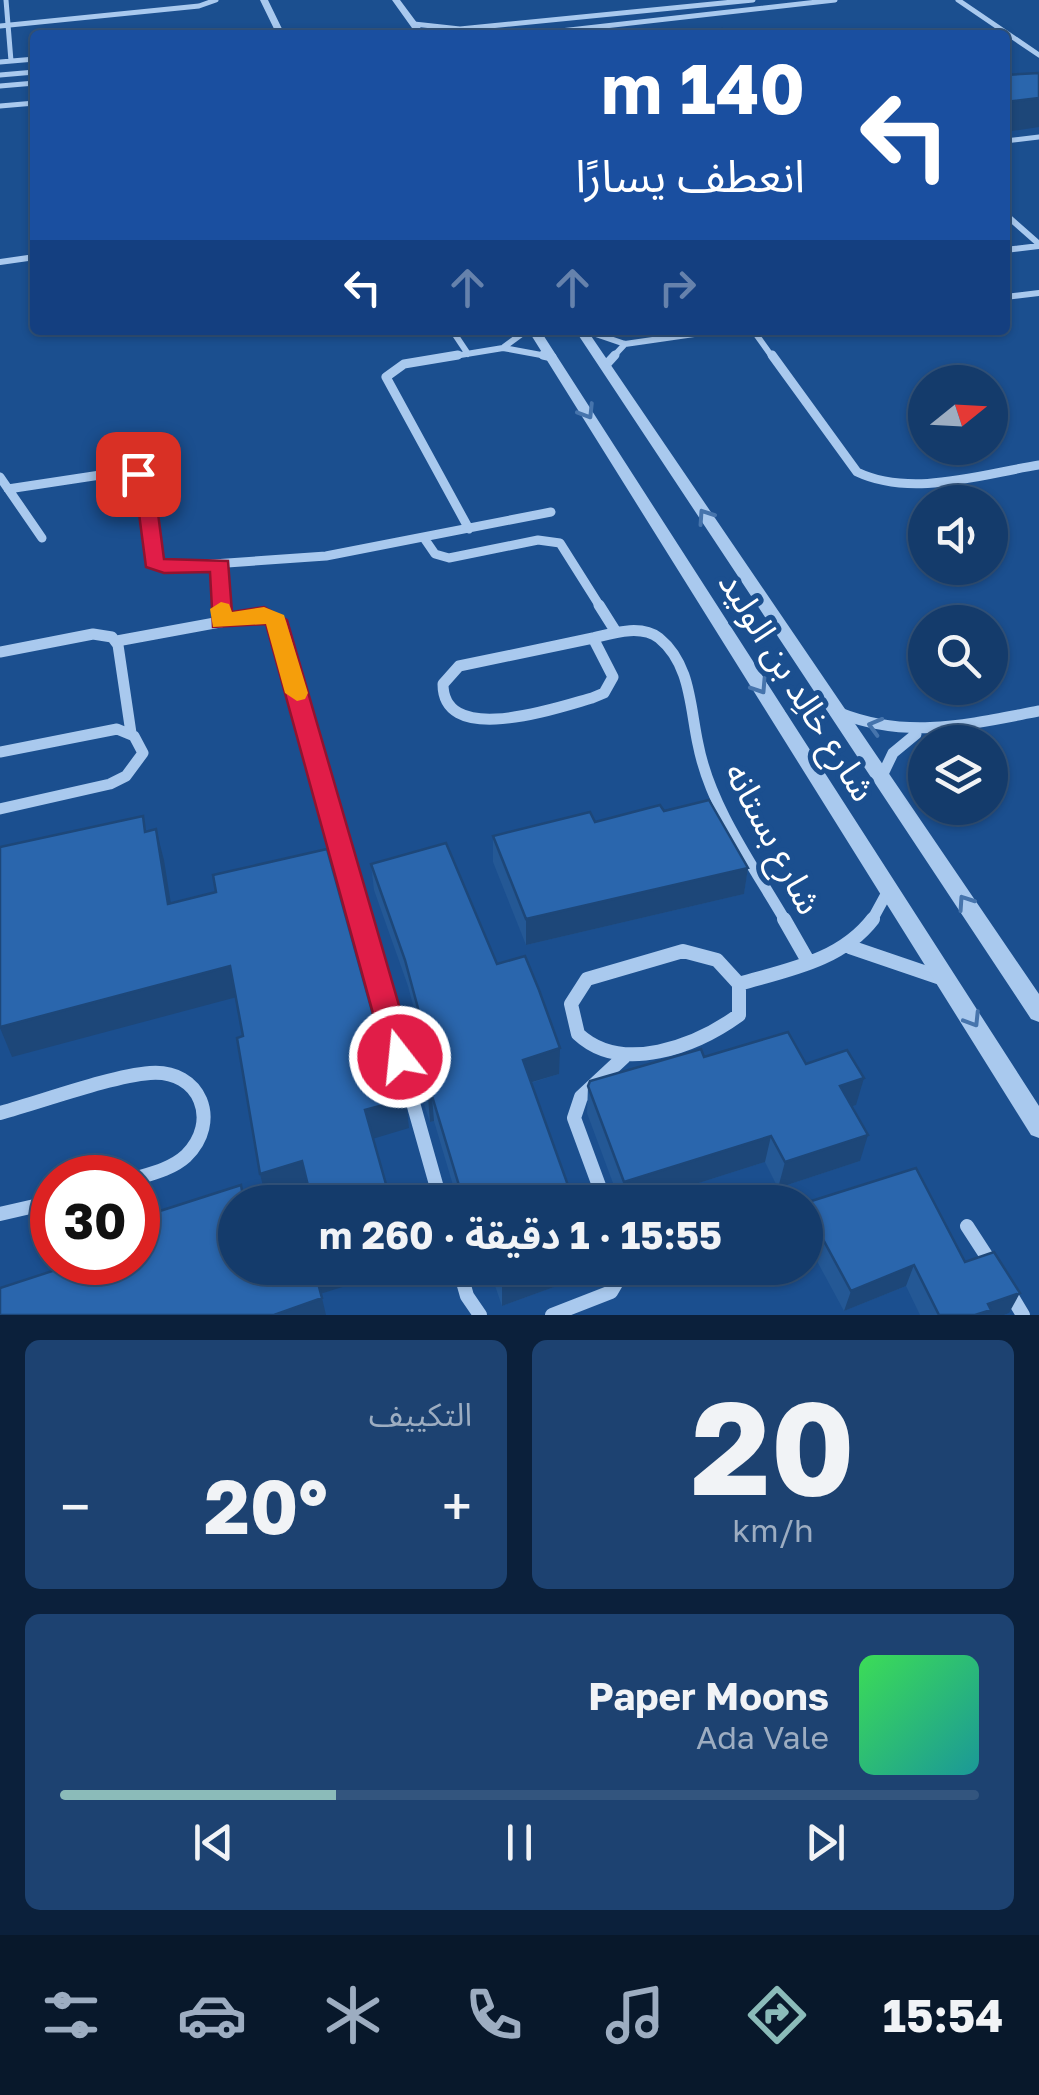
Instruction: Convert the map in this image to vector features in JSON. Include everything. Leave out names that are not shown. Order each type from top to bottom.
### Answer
[{"type":"street","points":[[6,0],[4,25],[10,61]]},
{"type":"street","points":[[4,25],[199,6],[216,0]]},
{"type":"street","points":[[264,0],[277,30]]},
{"type":"street","points":[[396,0],[418,30]]},
{"type":"street","points":[[414,24],[460,29],[753,0]]},
{"type":"street","points":[[569,30],[835,0]]},
{"type":"street","points":[[958,0],[1003,30]]},
{"type":"street","points":[[971,0],[981,15]]},
{"type":"street","points":[[1010,35],[1039,55]]},
{"type":"street","points":[[0,62],[30,59]]},
{"type":"street","points":[[0,75],[30,72]]},
{"type":"street","points":[[0,86],[30,83]]},
{"type":"street","points":[[0,106],[30,103]]},
{"type":"street","points":[[1010,140],[1039,137]]},
{"type":"street","points":[[1024,139],[1039,151]]},
{"type":"street","points":[[1010,219],[1039,245]]},
{"type":"street","points":[[1010,249],[1039,245]]},
{"type":"street","points":[[0,262],[30,258]]},
{"type":"street","points":[[1010,296],[1039,293]]},
{"type":"street","points":[[455,335],[468,354]]},
{"type":"street","points":[[503,348],[520,335]]},
{"type":"street","name":"شارع خالِد بن الوليد","points":[[537,335],[1039,1127]]},
{"type":"street","name":"شارع خالِد بن الوليد","points":[[585,335],[1039,1012]]},
{"type":"street","points":[[597,335],[625,344],[687,335]]},
{"type":"street","points":[[757,335],[857,472],[871,480],[898,484],[1039,464]]},
{"type":"street","points":[[605,366],[625,344]]},
{"type":"street","points":[[469,529],[386,377],[404,364],[503,348],[552,357]]},
{"type":"street","points":[[8,489],[120,472],[138,474],[144,483],[154,562],[164,567],[326,556],[551,512]]},
{"type":"street","points":[[0,477],[42,538]]},
{"type":"street","points":[[424,538],[435,554],[449,558],[538,540],[560,543],[616,632]]},
{"type":"street","points":[[221,565],[221,622]]},
{"type":"street","points":[[0,652],[93,634],[116,640],[264,614],[276,620],[435,1185]]},
{"type":"street","name":"شارع بستانه","points":[[592,636],[613,677],[604,692],[592,698],[486,721],[458,713],[443,695],[444,684],[459,666],[592,636],[616,632],[639,630],[664,642],[695,701],[697,738],[707,777],[808,961]]},
{"type":"street","points":[[0,809],[126,776],[143,753],[140,742],[131,733],[116,640]]},
{"type":"street","points":[[835,710],[874,727],[908,732]]},
{"type":"street","points":[[959,725],[1039,710]]},
{"type":"street","points":[[0,752],[100,730],[131,733]]},
{"type":"street","points":[[881,779],[893,753],[908,740]]},
{"type":"street","points":[[739,984],[850,946],[875,920],[888,889]]},
{"type":"street","points":[[850,946],[950,982]]},
{"type":"street","points":[[599,1185],[574,1118],[581,1097],[624,1057],[724,1028],[738,1015],[742,1000],[739,984],[717,960],[683,950],[587,979],[572,1004],[578,1034],[590,1046],[624,1057]]},
{"type":"street","points":[[0,1114],[150,1073],[172,1073],[190,1081],[202,1096],[206,1116],[201,1136],[186,1156],[160,1171]]},
{"type":"street","points":[[0,1214],[30,1207]]},
{"type":"street","points":[[967,1226],[1023,1315]]},
{"type":"street","points":[[464,1285],[480,1315]]},
{"type":"street","points":[[552,1315],[611,1292],[615,1285]]},
{"type":"building","points":[[1039,73],[1039,98],[1010,101],[1010,75]]},
{"type":"building","points":[[709,800],[748,868],[526,919],[493,836],[590,812],[595,822],[660,805],[664,811]]},
{"type":"building","points":[[143,816],[145,832],[156,829],[168,904],[216,892],[213,875],[327,849],[392,1083],[401,1081],[406,1099],[365,1110],[386,1185],[308,1185],[302,1161],[260,1174],[237,1038],[243,1036],[230,966],[0,1027],[0,847]]},
{"type":"building","points":[[446,843],[497,964],[525,956],[560,1048],[523,1060],[568,1185],[459,1185],[432,1096],[428,1097],[422,1079],[436,1075],[405,960],[371,864]]},
{"type":"building","points":[[788,1032],[806,1064],[847,1050],[864,1078],[840,1086],[868,1135],[785,1162],[771,1136],[624,1182],[588,1086],[590,1081],[701,1049],[704,1057]]},
{"type":"building","points":[[916,1168],[965,1262],[994,1252],[1020,1293],[988,1304],[991,1310],[975,1315],[939,1315],[914,1265],[851,1291],[823,1239],[823,1197]]},
{"type":"building","points":[[218,1192],[218,1285],[319,1285],[322,1298],[274,1315],[0,1315],[0,1288],[30,1278],[30,1285],[160,1285],[160,1211]]},
{"type":"slow traffic","points":[[221,609],[221,622],[264,614],[276,620],[297,693]]},
{"type":"route","points":[[138,474],[144,483],[154,562],[164,567],[221,565],[221,622],[264,614],[276,620],[400,1057]]}]
